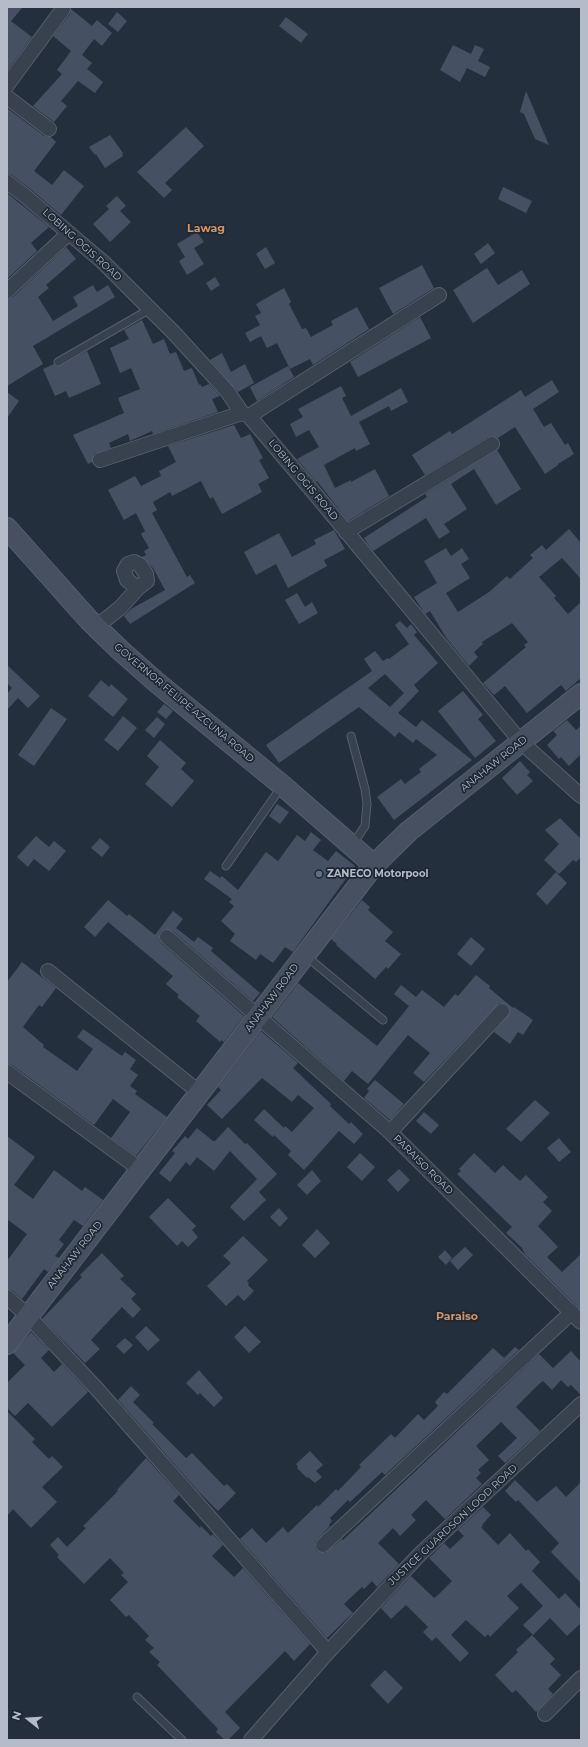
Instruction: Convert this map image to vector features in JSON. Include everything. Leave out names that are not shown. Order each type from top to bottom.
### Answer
[{"type":"street","points":[[7,85],[63,8]]},
{"type":"street","points":[[7,97],[49,129]]},
{"type":"street","name":"LOBING OGIS ROAD","points":[[7,182],[103,262],[150,309],[227,391],[245,415],[346,532],[521,742],[581,796]]},
{"type":"street","points":[[7,291],[69,233]]},
{"type":"street","points":[[100,460],[245,415],[439,295]]},
{"type":"street","points":[[346,532],[492,444]]},
{"type":"street","name":"GOVERNOR FELIPE AZCUNA ROAD","points":[[7,528],[96,627],[155,681],[283,786],[374,865]]},
{"type":"street","points":[[96,627],[120,608],[138,588]]},
{"type":"street","name":"ANAHAW ROAD","points":[[7,1344],[374,865],[409,831],[581,694]]},
{"type":"street","name":"PARAISO ROAD","points":[[167,937],[390,1132],[576,1317]]},
{"type":"street","points":[[48,971],[200,1093]]},
{"type":"street","points":[[390,1132],[502,1011]]},
{"type":"street","points":[[7,1072],[141,1170]]},
{"type":"street","points":[[7,1297],[28,1316],[97,1389],[328,1652]]},
{"type":"street","points":[[323,1545],[576,1317]]},
{"type":"street","name":"JUSTICE GUARDSON LOOD ROAD","points":[[251,1740],[328,1652],[420,1554],[581,1404]]},
{"type":"street","points":[[545,1714],[581,1678]]},
{"type":"lane","points":[[58,362],[150,309]]},
{"type":"lane","points":[[351,736],[365,788],[367,804],[365,826],[352,846]]},
{"type":"lane","points":[[226,866],[283,786]]},
{"type":"lane","points":[[304,955],[383,1020]]},
{"type":"lane","points":[[137,1697],[182,1740]]},
{"type":"building","points":[[7,7],[23,7],[11,21],[32,37],[7,71]]},
{"type":"building","points":[[71,9],[92,26],[97,20],[112,33],[102,46],[94,39],[82,55],[92,63],[87,69],[103,82],[95,93],[78,81],[61,101],[67,106],[54,122],[33,106],[62,74],[57,70],[71,51],[53,36],[70,14]]},
{"type":"building","points":[[117,12],[127,21],[118,32],[108,24]]},
{"type":"building","points":[[286,17],[308,34],[301,43],[279,26]]},
{"type":"building","points":[[453,45],[471,54],[475,45],[484,49],[478,61],[490,67],[485,77],[467,68],[460,82],[440,70]]},
{"type":"building","points":[[526,91],[549,145],[535,139],[524,114],[520,112]]},
{"type":"building","points":[[7,108],[44,136],[51,137],[56,142],[34,171],[52,185],[64,170],[84,186],[61,215],[12,175],[7,174]]},
{"type":"building","points":[[186,127],[204,146],[165,183],[172,190],[164,198],[137,172]]},
{"type":"building","points":[[110,135],[123,153],[123,156],[105,168],[96,154],[95,155],[89,147]]},
{"type":"building","points":[[503,187],[532,201],[526,213],[498,199]]},
{"type":"building","points":[[7,193],[49,227],[31,243],[37,251],[7,279]]},
{"type":"building","points":[[117,196],[126,206],[120,211],[131,222],[110,242],[93,224],[109,209],[106,206]]},
{"type":"building","points":[[197,232],[204,242],[194,248],[204,264],[187,275],[179,261],[185,257],[177,244]]},
{"type":"building","points":[[488,243],[495,253],[481,264],[474,254]]},
{"type":"building","points":[[66,247],[76,259],[46,285],[49,288],[38,297],[53,321],[78,306],[73,297],[93,285],[97,292],[108,285],[115,297],[33,346],[43,364],[7,386],[7,299],[13,297]]},
{"type":"building","points":[[266,247],[275,263],[265,269],[256,254]]},
{"type":"building","points":[[422,265],[434,288],[393,314],[379,288]]},
{"type":"building","points":[[487,268],[498,285],[522,270],[530,284],[473,323],[453,290]]},
{"type":"building","points":[[215,277],[220,285],[211,291],[206,283]]},
{"type":"building","points":[[284,288],[291,302],[289,304],[302,329],[306,328],[311,337],[333,325],[331,321],[357,307],[369,329],[313,365],[310,359],[290,369],[277,343],[267,348],[261,336],[250,342],[245,333],[260,325],[255,316],[261,313],[256,304]]},
{"type":"building","points":[[420,317],[431,338],[358,377],[350,362]]},
{"type":"building","points":[[142,320],[153,344],[164,339],[170,354],[176,352],[184,371],[192,368],[199,385],[200,384],[202,387],[209,384],[220,396],[212,399],[218,412],[153,434],[152,431],[130,441],[128,434],[109,443],[111,448],[94,454],[92,462],[88,464],[73,435],[124,413],[118,398],[140,389],[131,368],[120,373],[110,348],[129,339],[124,330]]},
{"type":"building","points":[[87,351],[101,384],[69,398],[66,391],[55,396],[43,369],[54,364],[56,366],[60,366]]},
{"type":"building","points":[[222,353],[231,372],[245,364],[254,383],[238,392],[210,360]]},
{"type":"building","points":[[288,366],[294,377],[257,401],[250,387]]},
{"type":"building","points":[[552,380],[559,392],[533,409],[544,427],[551,423],[565,445],[568,443],[574,454],[545,474],[515,427],[498,438],[492,436],[488,437],[425,475],[412,455],[450,431],[452,434],[521,390],[525,397]]},
{"type":"building","points":[[341,386],[346,396],[342,398],[351,416],[401,388],[408,402],[391,411],[389,406],[359,422],[370,444],[356,451],[355,448],[324,465],[335,488],[351,480],[351,482],[375,469],[389,496],[348,521],[317,481],[316,482],[297,459],[319,447],[309,430],[296,437],[290,424],[303,417],[298,409]]},
{"type":"building","points":[[7,392],[19,401],[7,418]]},
{"type":"building","points":[[234,425],[241,438],[250,434],[263,458],[259,460],[269,478],[258,484],[262,492],[222,514],[213,497],[210,499],[201,481],[172,496],[170,492],[153,502],[157,510],[152,513],[187,577],[190,575],[195,583],[130,624],[124,616],[131,609],[165,590],[153,568],[142,557],[146,555],[144,551],[149,548],[141,534],[145,531],[136,513],[124,520],[108,490],[135,476],[141,486],[161,476],[159,471],[176,462],[168,446]]},
{"type":"building","points":[[497,450],[521,489],[496,505],[474,469],[451,484],[467,509],[444,524],[450,532],[439,539],[426,518],[373,551],[364,538],[427,497],[425,494]]},
{"type":"building","points":[[569,529],[581,543],[581,579],[562,558],[539,577],[556,596],[554,598],[568,614],[581,602],[581,678],[566,691],[561,685],[527,713],[505,686],[494,695],[483,683],[526,647],[524,645],[528,642],[512,623],[482,642],[483,644],[474,652],[478,657],[469,666],[447,639],[430,611],[425,614],[414,597],[437,583],[424,561],[446,548],[451,556],[462,548],[469,559],[461,564],[470,578],[446,593],[458,612],[489,592],[507,576],[510,579],[533,558],[530,555],[542,545],[546,550]]},
{"type":"building","points":[[334,530],[345,549],[324,560],[327,566],[288,588],[276,564],[256,575],[244,552],[279,533],[292,557],[316,544],[314,540]]},
{"type":"building","points":[[297,593],[305,607],[312,602],[318,613],[299,624],[285,600]]},
{"type":"building","points":[[400,621],[407,628],[411,624],[417,632],[414,635],[438,663],[414,685],[419,691],[398,713],[416,727],[422,720],[472,760],[394,820],[377,797],[401,779],[405,784],[421,772],[419,769],[437,755],[416,739],[413,743],[399,732],[395,737],[359,707],[279,763],[266,745],[372,671],[364,659],[375,651],[383,661],[388,658],[389,659],[409,644],[395,625]],"holes":[[[385,674],[404,693],[390,707],[368,688]]]},
{"type":"building","points":[[7,665],[40,696],[28,708],[18,698],[7,710],[7,694],[12,688],[7,683]]},
{"type":"building","points":[[101,680],[109,687],[111,684],[128,699],[113,717],[88,696]]},
{"type":"building","points":[[463,691],[483,715],[478,719],[496,741],[475,758],[438,711]]},
{"type":"building","points":[[164,704],[173,711],[166,719],[157,712]]},
{"type":"building","points":[[51,708],[67,719],[34,766],[18,755]]},
{"type":"building","points":[[123,716],[137,728],[118,751],[104,740]]},
{"type":"building","points":[[157,717],[165,724],[154,738],[145,730]]},
{"type":"building","points":[[567,720],[576,730],[581,726],[581,754],[569,766],[561,757],[559,759],[547,745],[557,735],[553,731]]},
{"type":"building","points":[[160,740],[186,763],[181,769],[194,781],[172,807],[145,784],[159,767],[147,756]]},
{"type":"building","points":[[520,761],[530,772],[527,775],[533,781],[517,795],[502,778]]},
{"type":"building","points":[[277,804],[289,812],[280,824],[269,816]]},
{"type":"building","points":[[560,818],[581,839],[581,857],[576,862],[573,860],[559,874],[544,860],[559,844],[545,830]]},
{"type":"building","points":[[311,832],[321,840],[313,850],[328,861],[336,851],[355,866],[293,952],[285,947],[273,963],[260,954],[256,960],[230,941],[235,934],[221,921],[234,906],[229,902],[232,899],[204,879],[210,871],[220,878],[222,876],[238,890],[266,852],[278,861],[297,835],[305,841]]},
{"type":"building","points":[[36,836],[49,847],[54,841],[66,851],[49,871],[34,859],[28,867],[17,857]]},
{"type":"building","points":[[100,838],[110,847],[102,857],[91,848]]},
{"type":"building","points":[[556,872],[567,883],[547,905],[536,894]]},
{"type":"building","points":[[108,900],[127,916],[129,914],[155,935],[173,911],[183,919],[176,928],[194,942],[198,937],[213,948],[211,951],[260,993],[253,1001],[173,931],[165,929],[160,932],[159,939],[161,943],[244,1016],[224,1042],[221,1040],[220,1042],[196,1021],[200,1016],[177,997],[179,995],[166,984],[173,976],[108,922],[95,937],[84,927]]},
{"type":"building","points":[[362,900],[370,907],[368,910],[393,932],[385,941],[401,954],[388,969],[386,967],[375,979],[331,939]]},
{"type":"building","points":[[471,937],[485,949],[471,966],[457,954]]},
{"type":"building","points":[[22,962],[56,988],[42,1007],[39,1005],[23,1027],[44,1045],[43,1047],[77,1071],[93,1049],[77,1037],[83,1029],[122,1056],[125,1052],[136,1060],[130,1069],[138,1075],[130,1086],[137,1091],[135,1094],[167,1117],[136,1156],[111,1138],[130,1112],[113,1099],[94,1125],[12,1065],[7,1064],[7,982]]},
{"type":"building","points":[[476,975],[513,1008],[514,1007],[533,1020],[523,1035],[518,1032],[510,1044],[494,1032],[510,1012],[507,1005],[499,1003],[424,1082],[413,1073],[430,1053],[408,1035],[368,1084],[352,1071],[344,1081],[272,1017],[298,983],[377,1046],[409,1006],[394,994],[401,985],[416,997],[422,990],[444,1007],[455,994],[458,996]]},
{"type":"building","points":[[261,1031],[298,1063],[293,1068],[331,1104],[330,1106],[349,1124],[351,1122],[363,1134],[354,1144],[339,1131],[304,1170],[288,1155],[291,1151],[274,1135],[273,1137],[254,1120],[264,1109],[284,1128],[285,1126],[292,1132],[314,1108],[298,1095],[292,1102],[262,1078],[222,1119],[207,1105],[221,1090],[218,1087]]},
{"type":"building","points":[[375,1080],[404,1104],[390,1120],[364,1098],[369,1091],[367,1089]]},
{"type":"building","points":[[535,1100],[550,1113],[521,1142],[506,1129]]},
{"type":"building","points":[[424,1112],[439,1125],[431,1134],[416,1121]]},
{"type":"building","points":[[228,1127],[245,1144],[247,1143],[277,1174],[259,1192],[266,1200],[244,1221],[230,1207],[257,1179],[230,1151],[214,1171],[197,1157],[190,1166],[186,1162],[170,1182],[159,1173],[175,1153],[172,1151],[185,1136],[188,1139],[197,1128],[215,1141]]},
{"type":"building","points":[[7,1136],[35,1157],[14,1185],[33,1199],[54,1170],[82,1191],[85,1187],[103,1200],[83,1226],[74,1220],[59,1240],[64,1244],[55,1256],[59,1258],[48,1272],[44,1269],[22,1299],[12,1290],[7,1289],[7,1261],[27,1234],[7,1219]]},
{"type":"building","points":[[559,1138],[571,1152],[559,1162],[547,1148]]},
{"type":"building","points":[[360,1153],[375,1167],[362,1181],[347,1167]]},
{"type":"building","points":[[474,1153],[495,1173],[503,1165],[520,1181],[526,1175],[548,1197],[543,1202],[552,1211],[538,1226],[558,1247],[547,1257],[562,1272],[581,1254],[581,1310],[506,1233],[512,1227],[457,1174],[461,1171],[459,1169]]},
{"type":"building","points":[[399,1169],[410,1180],[398,1192],[387,1180]]},
{"type":"building","points":[[312,1170],[321,1181],[307,1195],[297,1185]]},
{"type":"building","points":[[168,1198],[196,1226],[192,1230],[198,1237],[188,1247],[182,1241],[177,1246],[149,1217]]},
{"type":"building","points":[[279,1208],[288,1218],[280,1227],[270,1217]]},
{"type":"building","points":[[317,1229],[330,1243],[315,1258],[302,1245]]},
{"type":"building","points":[[243,1236],[268,1260],[247,1281],[249,1283],[248,1285],[254,1291],[244,1301],[238,1295],[226,1306],[207,1286],[231,1263],[223,1256]]},
{"type":"building","points":[[465,1247],[473,1255],[458,1270],[450,1261]]},
{"type":"building","points":[[445,1250],[452,1258],[446,1265],[438,1257]]},
{"type":"building","points":[[102,1253],[124,1276],[120,1279],[136,1294],[131,1299],[141,1309],[133,1318],[122,1307],[91,1340],[100,1349],[85,1363],[42,1319],[82,1277],[80,1275]]},
{"type":"building","points":[[146,1326],[160,1340],[148,1351],[135,1337]]},
{"type":"building","points":[[245,1326],[261,1342],[249,1353],[234,1337]]},
{"type":"building","points":[[31,1332],[49,1350],[41,1358],[54,1372],[62,1364],[88,1392],[52,1427],[28,1403],[15,1416],[7,1408],[7,1383],[25,1365],[13,1353]]},
{"type":"building","points":[[125,1338],[133,1345],[124,1354],[116,1346]]},
{"type":"building","points":[[515,1347],[519,1350],[385,1475],[382,1472],[350,1502],[348,1500],[330,1518],[332,1521],[329,1525],[330,1526],[315,1542],[317,1551],[325,1553],[342,1539],[343,1540],[539,1354],[553,1368],[571,1351],[581,1362],[581,1395],[571,1385],[568,1387],[561,1380],[552,1390],[543,1381],[539,1384],[516,1407],[540,1431],[505,1463],[498,1456],[517,1438],[501,1422],[476,1446],[489,1460],[478,1470],[481,1473],[476,1478],[482,1484],[445,1519],[426,1500],[411,1515],[416,1520],[400,1536],[393,1528],[378,1543],[399,1564],[377,1587],[372,1581],[364,1589],[362,1587],[344,1604],[353,1613],[327,1638],[240,1539],[252,1528],[266,1543],[283,1527],[288,1533],[336,1489],[338,1491],[361,1467],[359,1465],[391,1434],[395,1438],[418,1414],[424,1420],[438,1406],[435,1402],[444,1392],[447,1394],[493,1348],[504,1358]]},
{"type":"building","points":[[199,1370],[223,1398],[214,1407],[200,1393],[198,1395],[186,1383]]},
{"type":"building","points":[[131,1386],[140,1395],[133,1402],[154,1423],[152,1424],[186,1458],[192,1453],[224,1486],[227,1484],[236,1493],[218,1511],[198,1491],[118,1400]]},
{"type":"building","points":[[7,1411],[35,1439],[32,1442],[49,1459],[52,1456],[63,1467],[42,1487],[57,1502],[31,1528],[13,1509],[7,1516]]},
{"type":"building","points":[[310,1451],[323,1465],[316,1471],[322,1477],[315,1483],[308,1477],[307,1478],[297,1468],[298,1467],[296,1464]]},
{"type":"building","points":[[146,1458],[179,1495],[173,1501],[200,1528],[201,1526],[211,1536],[213,1534],[223,1545],[212,1556],[234,1577],[243,1568],[310,1644],[294,1661],[285,1651],[225,1712],[240,1728],[228,1740],[225,1740],[216,1732],[218,1729],[157,1665],[160,1662],[149,1652],[154,1648],[145,1640],[149,1636],[129,1615],[126,1617],[110,1600],[128,1582],[121,1575],[124,1573],[110,1558],[84,1584],[57,1557],[59,1555],[50,1545],[58,1537],[67,1547],[86,1528],[83,1526],[118,1491],[117,1490]]},
{"type":"building","points":[[515,1480],[537,1502],[556,1486],[566,1497],[581,1482],[581,1583],[551,1552],[559,1543],[518,1500],[516,1502],[505,1491]]},
{"type":"building","points":[[483,1507],[491,1515],[481,1527],[498,1545],[510,1533],[526,1551],[528,1549],[540,1562],[532,1571],[559,1599],[565,1593],[581,1610],[581,1623],[567,1636],[550,1618],[533,1635],[523,1625],[543,1606],[521,1583],[507,1596],[519,1608],[490,1637],[488,1634],[485,1637],[466,1620],[451,1635],[469,1653],[460,1662],[436,1637],[432,1641],[423,1632],[428,1627],[406,1605],[391,1619],[381,1608],[411,1576],[434,1598],[438,1595],[452,1581],[429,1558],[444,1543],[450,1549],[464,1536],[458,1530]]},
{"type":"building","points":[[532,1635],[555,1659],[550,1664],[561,1675],[548,1689],[553,1694],[536,1712],[516,1690],[512,1693],[495,1675],[518,1652],[516,1650]]},
{"type":"building","points":[[385,1670],[403,1688],[388,1704],[370,1685]]},
{"type":"place","name":"ZANECO Motorpool","points":[[319,874]]},
{"type":"district","name":"Lawag","points":[[206,229]]},
{"type":"district","name":"Paraiso","points":[[457,1317]]}]
